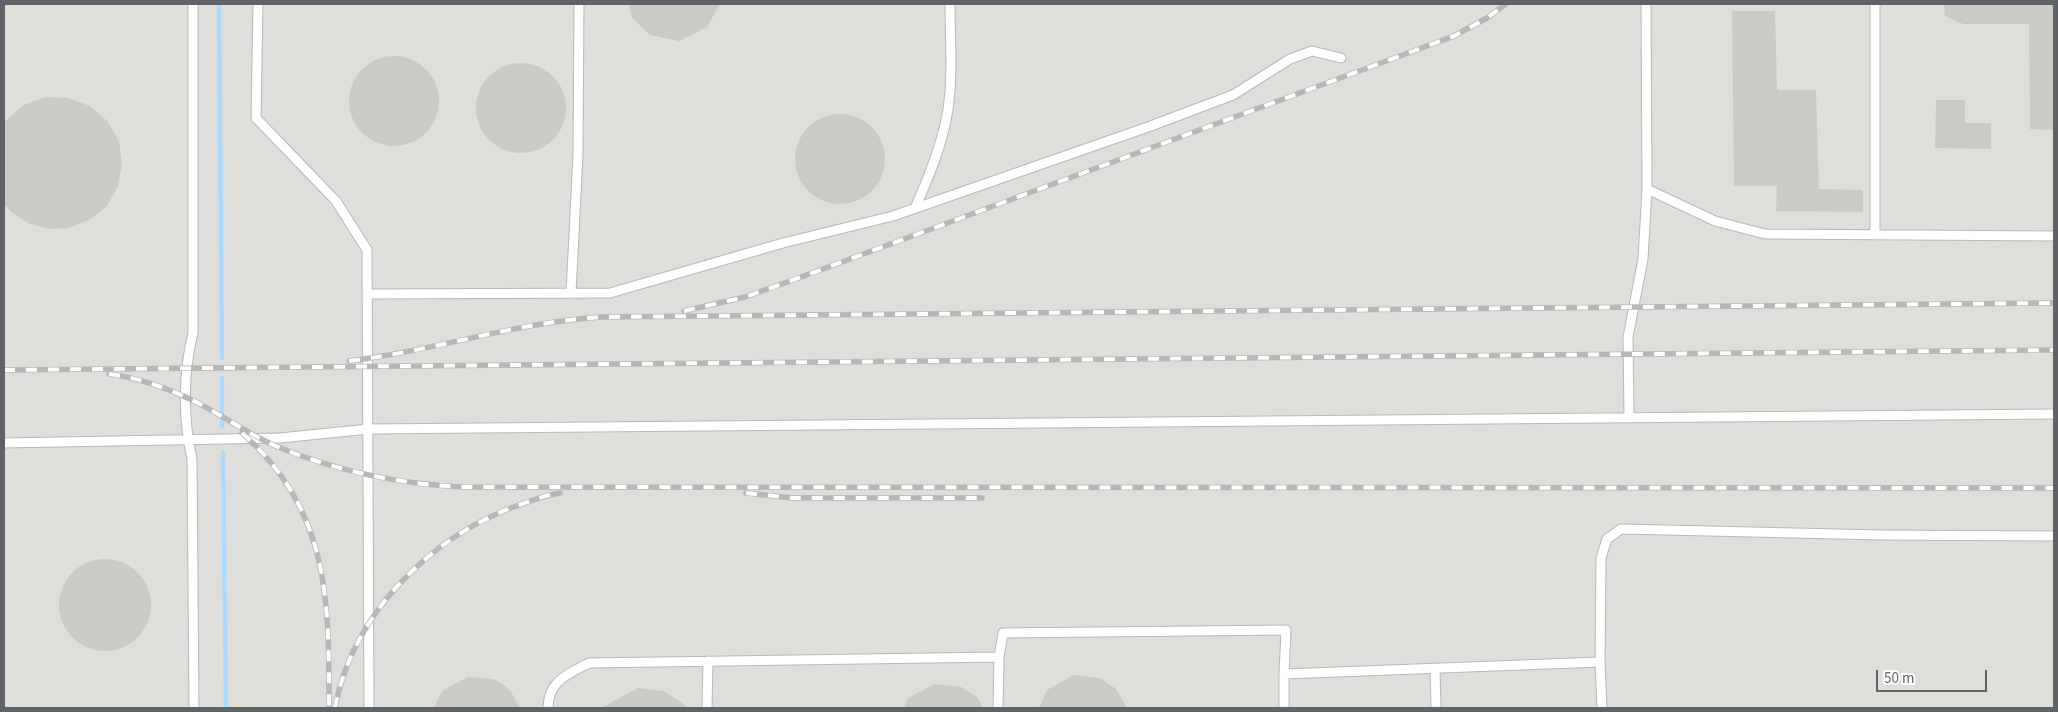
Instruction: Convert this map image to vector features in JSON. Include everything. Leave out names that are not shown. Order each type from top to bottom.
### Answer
[{"type":"lane","points":[[193,4],[193,333],[187,356],[188,439],[192,459],[194,708]]},
{"type":"lane","points":[[258,4],[256,118],[336,201],[367,250],[369,708]]},
{"type":"lane","points":[[571,293],[578,155],[579,4]]},
{"type":"lane","points":[[915,208],[929,177],[948,110],[951,80],[950,4]]},
{"type":"lane","points":[[1629,417],[1628,337],[1643,259],[1648,189],[1646,4]]},
{"type":"lane","points":[[1874,234],[1876,4]]},
{"type":"lane","points":[[368,294],[610,292],[915,208],[1148,128],[1233,95],[1290,59],[1312,51],[1341,58]]},
{"type":"lane","points":[[1648,189],[1715,221],[1765,234],[2054,236]]},
{"type":"lane","points":[[4,443],[280,438],[369,429],[2054,414]]},
{"type":"lane","points":[[1602,708],[1600,662],[1601,558],[1608,539],[1621,529],[1882,535],[2054,536]]},
{"type":"lane","points":[[998,708],[999,657],[1003,633],[1286,630],[1284,708]]},
{"type":"lane","points":[[548,708],[548,698],[557,680],[589,663],[999,657]]},
{"type":"lane","points":[[708,661],[708,708]]},
{"type":"lane","points":[[1284,674],[1600,662]]},
{"type":"lane","points":[[1435,669],[1436,708]]},
{"type":"shaded area","points":[[4,4],[2054,4],[2054,708],[4,708]]},
{"type":"building","points":[[629,4],[720,4],[707,27],[679,41],[650,35],[632,18]]},
{"type":"building","points":[[1944,4],[2054,4],[2054,130],[2030,129],[2029,24],[1963,24],[1945,16]]},
{"type":"building","points":[[1732,11],[1775,11],[1777,90],[1816,90],[1819,189],[1863,190],[1863,212],[1776,211],[1777,186],[1734,186]]},
{"type":"building","points":[[385,56],[403,56],[419,63],[432,76],[439,92],[439,110],[432,126],[419,139],[403,146],[385,146],[369,139],[356,126],[349,110],[349,92],[356,76],[369,63]]},
{"type":"building","points":[[512,63],[530,63],[546,70],[559,83],[566,99],[566,117],[559,133],[546,146],[530,153],[512,153],[496,146],[483,133],[476,117],[476,99],[483,83],[496,70]]},
{"type":"building","points":[[45,97],[68,98],[90,106],[107,121],[119,141],[122,163],[118,186],[107,206],[89,220],[69,228],[49,229],[28,223],[11,212],[4,203],[4,122],[24,105]]},
{"type":"building","points":[[1936,100],[1965,100],[1965,123],[1991,123],[1991,149],[1935,148]]},
{"type":"building","points":[[831,114],[849,114],[865,121],[878,134],[885,150],[885,168],[878,184],[865,197],[849,204],[831,204],[815,197],[802,184],[795,168],[795,150],[802,134],[815,121]]},
{"type":"building","points":[[105,559],[122,563],[137,573],[147,588],[151,605],[147,622],[137,637],[122,647],[105,651],[88,647],[73,637],[63,622],[59,605],[63,588],[73,573],[88,563]]},
{"type":"building","points":[[1074,675],[1100,678],[1116,689],[1127,708],[1039,708],[1047,690]]},
{"type":"building","points":[[468,677],[494,679],[510,690],[520,708],[434,708],[442,691]]},
{"type":"building","points":[[935,684],[961,687],[977,697],[983,708],[904,708],[908,698]]},
{"type":"building","points":[[638,688],[664,691],[689,708],[601,708]]},
{"type":"waterway","points":[[219,4],[222,358]]},
{"type":"waterway","points":[[222,378],[222,426]]},
{"type":"waterway","points":[[223,453],[226,708]]},
{"type":"railway","points":[[684,311],[745,297],[793,280],[1454,36],[1487,18],[1506,4]]},
{"type":"railway","points":[[349,361],[412,351],[507,330],[602,317],[2054,303]]},
{"type":"railway","points":[[4,370],[2054,350]]},
{"type":"railway","points":[[109,374],[143,381],[177,393],[278,447],[323,463],[368,475],[415,483],[462,487],[2054,488]]},
{"type":"railway","points":[[242,433],[271,463],[293,494],[308,526],[318,559],[325,594],[328,630],[329,708]]},
{"type":"railway","points":[[335,708],[344,674],[358,642],[377,612],[399,584],[425,559],[453,538],[484,520],[516,506],[560,493]]},
{"type":"railway","points":[[746,493],[793,498],[982,498]]}]
